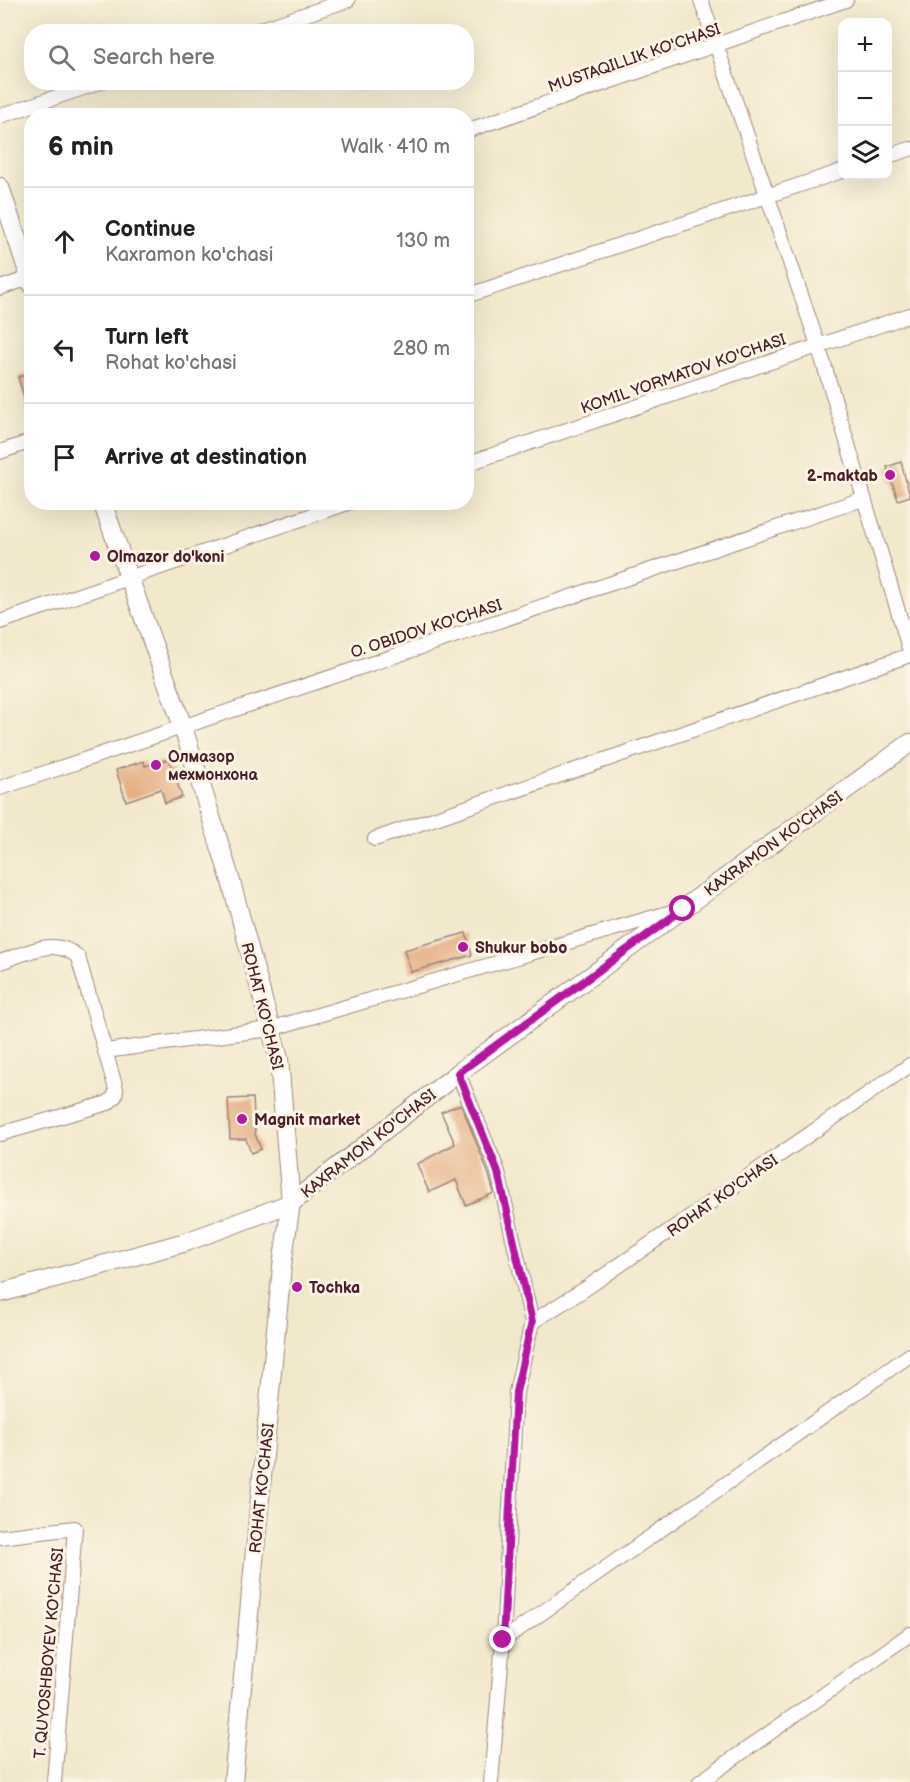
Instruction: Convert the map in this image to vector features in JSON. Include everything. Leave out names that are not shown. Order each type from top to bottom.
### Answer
[{"type":"street","points":[[277,24],[348,0]]},
{"type":"street","points":[[375,839],[910,653],[862,499],[818,345],[701,0]]},
{"type":"street","name":"MUSTAQILLIK KO'CHASI","points":[[474,128],[716,47],[846,0]]},
{"type":"street","points":[[0,116],[77,90]]},
{"type":"street","points":[[892,155],[910,149]]},
{"type":"street","points":[[474,293],[838,173]]},
{"type":"street","points":[[0,187],[24,259]]},
{"type":"street","points":[[0,288],[24,282]]},
{"type":"street","name":"KOMIL YORMATOV KO'CHASI","points":[[474,461],[910,315]]},
{"type":"street","points":[[0,452],[24,444]]},
{"type":"street","name":"O. OBIDOV KO'CHASI","points":[[0,788],[862,499]]},
{"type":"street","name":"ROHAT KO'CHASI","points":[[105,510],[183,727],[230,878],[279,1059],[291,1203],[280,1289],[232,1782]]},
{"type":"street","points":[[0,622],[328,510]]},
{"type":"street","name":"KAXRAMON KO'CHASI","points":[[0,1293],[186,1242],[291,1203],[458,1073],[910,743]]},
{"type":"street","points":[[105,1051],[270,1029],[683,909]]},
{"type":"street","points":[[0,962],[52,945],[68,948],[78,957],[116,1089],[115,1096],[108,1103],[0,1134]]},
{"type":"street","name":"ROHAT KO'CHASI","points":[[532,1322],[585,1289],[910,1065]]},
{"type":"street","points":[[458,1073],[498,1172],[532,1322],[516,1392],[503,1640],[491,1782]]},
{"type":"street","points":[[503,1640],[910,1355]]},
{"type":"street","name":"T. QUYOSHBOYEV KO'CHASI","points":[[0,1537],[75,1528],[54,1782]]},
{"type":"street","points":[[700,1782],[910,1634]]},
{"type":"building","points":[[24,375],[24,397],[18,377]]},
{"type":"building","points":[[901,462],[910,496],[898,500],[887,467]]},
{"type":"building","points":[[169,759],[182,797],[165,803],[161,789],[126,801],[116,770],[144,761],[145,766]]},
{"type":"building","points":[[466,933],[472,955],[411,972],[404,950]]},
{"type":"building","name":"Magnit market","points":[[253,1098],[255,1134],[261,1149],[251,1153],[246,1139],[230,1139],[228,1099]]},
{"type":"building","points":[[461,1104],[494,1193],[466,1205],[456,1180],[429,1192],[417,1164],[455,1144],[441,1112]]},
{"type":"place","name":"2-maktab","points":[[890,475]]},
{"type":"place","name":"Olmazor do'koni","points":[[95,556]]},
{"type":"place","name":"Олмазор мехмонхона","points":[[156,765]]},
{"type":"place","name":"Shukur bobo","points":[[463,947]]},
{"type":"place","name":"Magnit market","points":[[242,1119]]},
{"type":"place","name":"Tochka","points":[[297,1287]]},
{"type":"route","points":[[503,1640],[516,1392],[532,1322],[498,1172],[458,1073],[683,909]]}]
